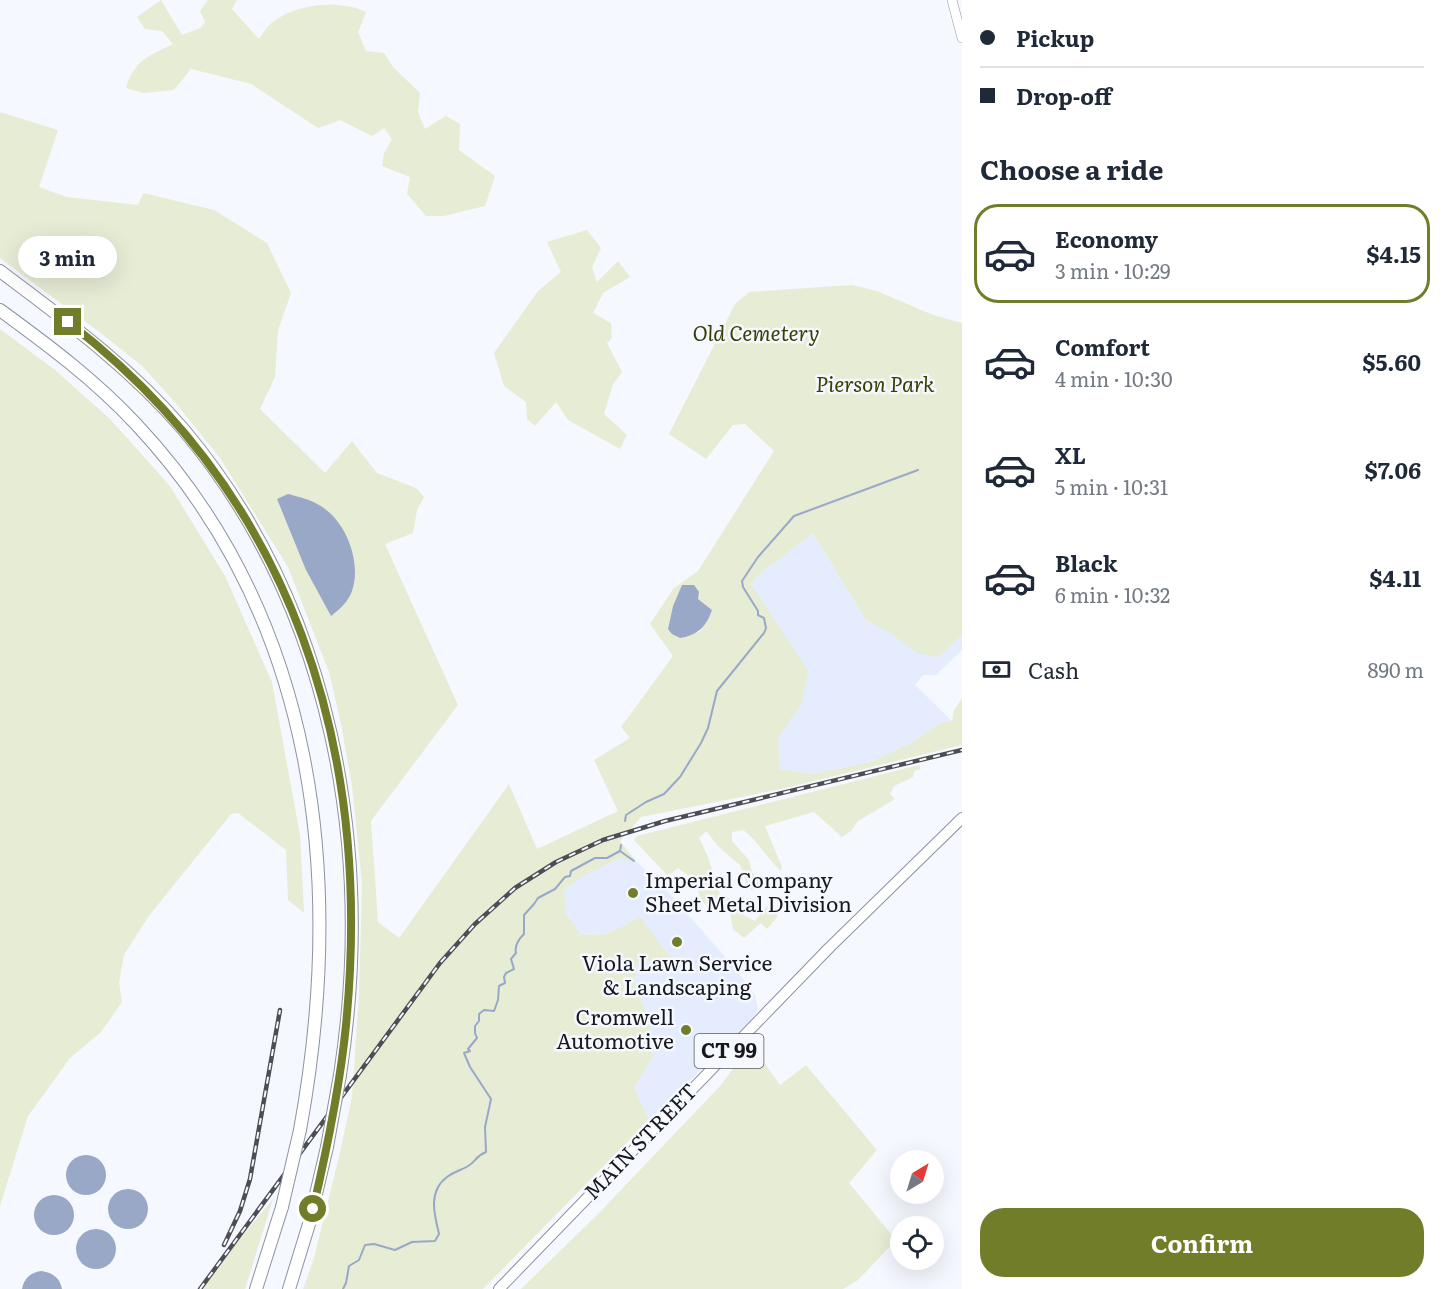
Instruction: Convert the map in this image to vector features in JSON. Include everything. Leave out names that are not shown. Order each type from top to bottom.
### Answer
[{"type":"highway","points":[[0,271],[111,356],[147,390],[182,429],[222,481],[248,520],[293,610],[312,662],[337,762],[345,820],[350,887],[351,956],[340,1076],[327,1147],[309,1224],[289,1289]]},
{"type":"highway","points":[[0,310],[68,361],[103,391],[136,424],[201,504],[229,549],[250,591],[273,643],[291,699],[302,746],[313,812],[320,919],[318,986],[312,1051],[300,1130],[282,1207],[256,1289]]},
{"type":"main road","points":[[952,0],[962,38]]},
{"type":"main road","name":"MAIN STREET","points":[[500,1289],[820,957],[962,818]]},
{"type":"shaded area","points":[[813,533],[865,619],[938,657],[962,635],[962,650],[936,675],[923,675],[915,685],[952,721],[940,723],[911,743],[870,762],[813,774],[780,769],[778,738],[802,703],[752,585],[756,577]]},
{"type":"shaded area","points":[[620,858],[637,862],[670,894],[733,966],[755,995],[758,1009],[751,1021],[649,1120],[634,1087],[653,1057],[646,1034],[656,1022],[646,1011],[634,983],[637,963],[643,958],[675,975],[640,917],[607,934],[581,935],[565,914],[564,890],[583,876]]},
{"type":"green space","points":[[161,0],[182,35],[200,28],[205,22],[200,11],[208,0],[237,0],[232,9],[259,39],[274,21],[295,10],[332,5],[356,8],[366,12],[358,32],[366,51],[384,53],[393,67],[420,93],[418,112],[425,129],[446,116],[460,124],[459,150],[495,176],[485,206],[444,216],[426,216],[407,194],[410,177],[382,166],[384,153],[392,139],[384,128],[372,136],[340,120],[318,128],[251,84],[191,69],[174,90],[143,93],[126,88],[138,65],[173,44],[162,31],[145,29],[137,17]]},
{"type":"green space","points":[[0,112],[58,130],[39,187],[67,197],[138,205],[143,193],[214,210],[267,243],[291,293],[278,330],[275,377],[260,409],[325,473],[352,441],[377,473],[416,488],[424,497],[417,510],[413,533],[385,544],[458,705],[371,821],[378,922],[399,938],[509,784],[537,849],[618,811],[594,760],[630,738],[621,727],[673,656],[650,624],[674,588],[698,571],[774,451],[745,424],[733,425],[706,459],[669,434],[735,304],[749,292],[852,285],[877,291],[933,315],[962,323],[962,635],[938,657],[918,653],[865,619],[813,533],[756,577],[752,585],[808,671],[802,703],[778,738],[780,769],[813,774],[870,762],[911,743],[940,723],[952,721],[954,710],[962,698],[962,745],[781,789],[641,817],[620,841],[637,862],[620,858],[583,876],[564,890],[566,914],[581,935],[607,934],[640,917],[679,969],[675,975],[643,958],[637,963],[634,983],[646,1011],[656,1022],[646,1034],[653,1057],[634,1087],[649,1120],[483,1289],[303,1289],[314,1258],[352,1097],[359,995],[362,884],[352,786],[329,672],[288,567],[220,458],[142,366],[0,258]],"holes":[[[682,586],[699,592],[698,599],[712,610],[699,632],[668,629],[673,606]]]},
{"type":"green space","points":[[587,230],[601,248],[592,267],[597,282],[618,261],[630,277],[603,293],[593,313],[611,323],[612,338],[607,343],[622,372],[613,384],[604,414],[627,435],[620,449],[568,420],[556,402],[535,426],[527,419],[526,402],[504,386],[494,353],[538,291],[561,272],[547,242]]},
{"type":"green space","points":[[0,329],[55,370],[110,419],[170,486],[225,576],[272,682],[300,835],[304,913],[288,900],[286,850],[238,813],[231,814],[148,917],[124,955],[119,982],[122,1002],[101,1032],[70,1058],[28,1116],[0,1206]]},
{"type":"green space","points":[[919,765],[921,769],[914,771],[913,777],[894,786],[890,794],[895,799],[858,821],[851,831],[842,837],[814,812],[765,826],[782,867],[781,871],[749,834],[743,830],[732,832],[732,841],[749,860],[752,872],[762,885],[759,889],[751,890],[740,865],[719,847],[706,831],[699,838],[720,894],[738,903],[745,916],[755,921],[767,906],[778,916],[767,929],[761,923],[744,938],[733,929],[729,908],[719,903],[719,912],[709,907],[700,897],[696,881],[678,868],[668,876],[634,840],[637,836]]},
{"type":"green space","points":[[751,1044],[780,1085],[806,1065],[877,1150],[849,1183],[890,1233],[890,1246],[858,1280],[843,1289],[521,1289],[598,1214],[721,1085]]},
{"type":"green space","points":[[273,1199],[245,1289],[203,1289],[239,1240]]},
{"type":"water","points":[[288,494],[312,501],[329,512],[344,531],[349,543],[355,567],[355,580],[348,599],[331,616],[306,570],[277,499]]},
{"type":"water","points":[[682,585],[694,585],[699,592],[698,599],[712,610],[701,629],[692,635],[680,638],[668,629],[673,606]]},
{"type":"water","points":[[86,1155],[94,1156],[100,1161],[105,1167],[105,1183],[100,1189],[94,1194],[86,1195],[78,1194],[72,1189],[67,1183],[66,1175],[67,1167],[72,1161],[78,1156]]},
{"type":"water","points":[[128,1189],[136,1190],[142,1195],[147,1201],[147,1217],[142,1223],[136,1228],[128,1229],[120,1228],[114,1223],[109,1217],[108,1209],[109,1201],[114,1195],[120,1190]]},
{"type":"water","points":[[54,1195],[62,1196],[68,1201],[73,1207],[73,1223],[68,1229],[62,1234],[54,1235],[46,1234],[40,1229],[35,1223],[34,1215],[35,1207],[40,1201],[46,1196]]},
{"type":"water","points":[[96,1229],[104,1230],[110,1235],[115,1241],[115,1257],[110,1263],[104,1268],[96,1269],[88,1268],[82,1263],[77,1257],[76,1249],[77,1241],[82,1235],[88,1230]]},
{"type":"water","points":[[42,1271],[55,1277],[62,1289],[22,1289],[29,1276]]},
{"type":"waterway","points":[[625,821],[626,815],[664,794],[680,777],[708,728],[717,691],[764,633],[766,628],[764,618],[758,615],[742,581],[758,557],[794,516],[918,470]]},
{"type":"waterway","points":[[621,845],[620,851],[634,861]]},
{"type":"waterway","points":[[343,1289],[349,1266],[359,1260],[365,1245],[374,1244],[395,1250],[412,1242],[435,1241],[439,1234],[434,1211],[437,1189],[447,1177],[471,1164],[486,1152],[485,1127],[491,1099],[470,1067],[464,1053],[470,1051],[468,1049],[477,1038],[475,1026],[479,1021],[479,1014],[484,1010],[494,1011],[499,986],[505,983],[506,973],[514,969],[511,959],[516,953],[517,942],[524,934],[524,915],[538,898],[555,889],[565,877],[570,876],[571,871],[595,858],[607,858],[620,851]]},
{"type":"railway","points":[[200,1289],[440,963],[475,924],[515,888],[556,862],[603,840],[665,821],[962,750]]},
{"type":"railway","points":[[224,1245],[240,1211],[250,1179],[280,1010]]},
{"type":"place","name":"Imperial Company Sheet Metal Division","points":[[633,893]]},
{"type":"place","name":"Viola Lawn Service & Landscaping","points":[[677,942]]},
{"type":"place","name":"Cromwell Automotive","points":[[686,1030]]},
{"type":"route","points":[[68,322],[111,356],[147,390],[182,429],[222,481],[248,520],[279,579],[303,636],[321,691],[335,748],[341,786],[348,859],[351,939],[348,1005],[341,1065],[313,1209]]},
{"type":"park label","name":"Old Cemetery","points":[[756,334]]},
{"type":"park label","name":"Pierson Park","points":[[875,385]]}]
